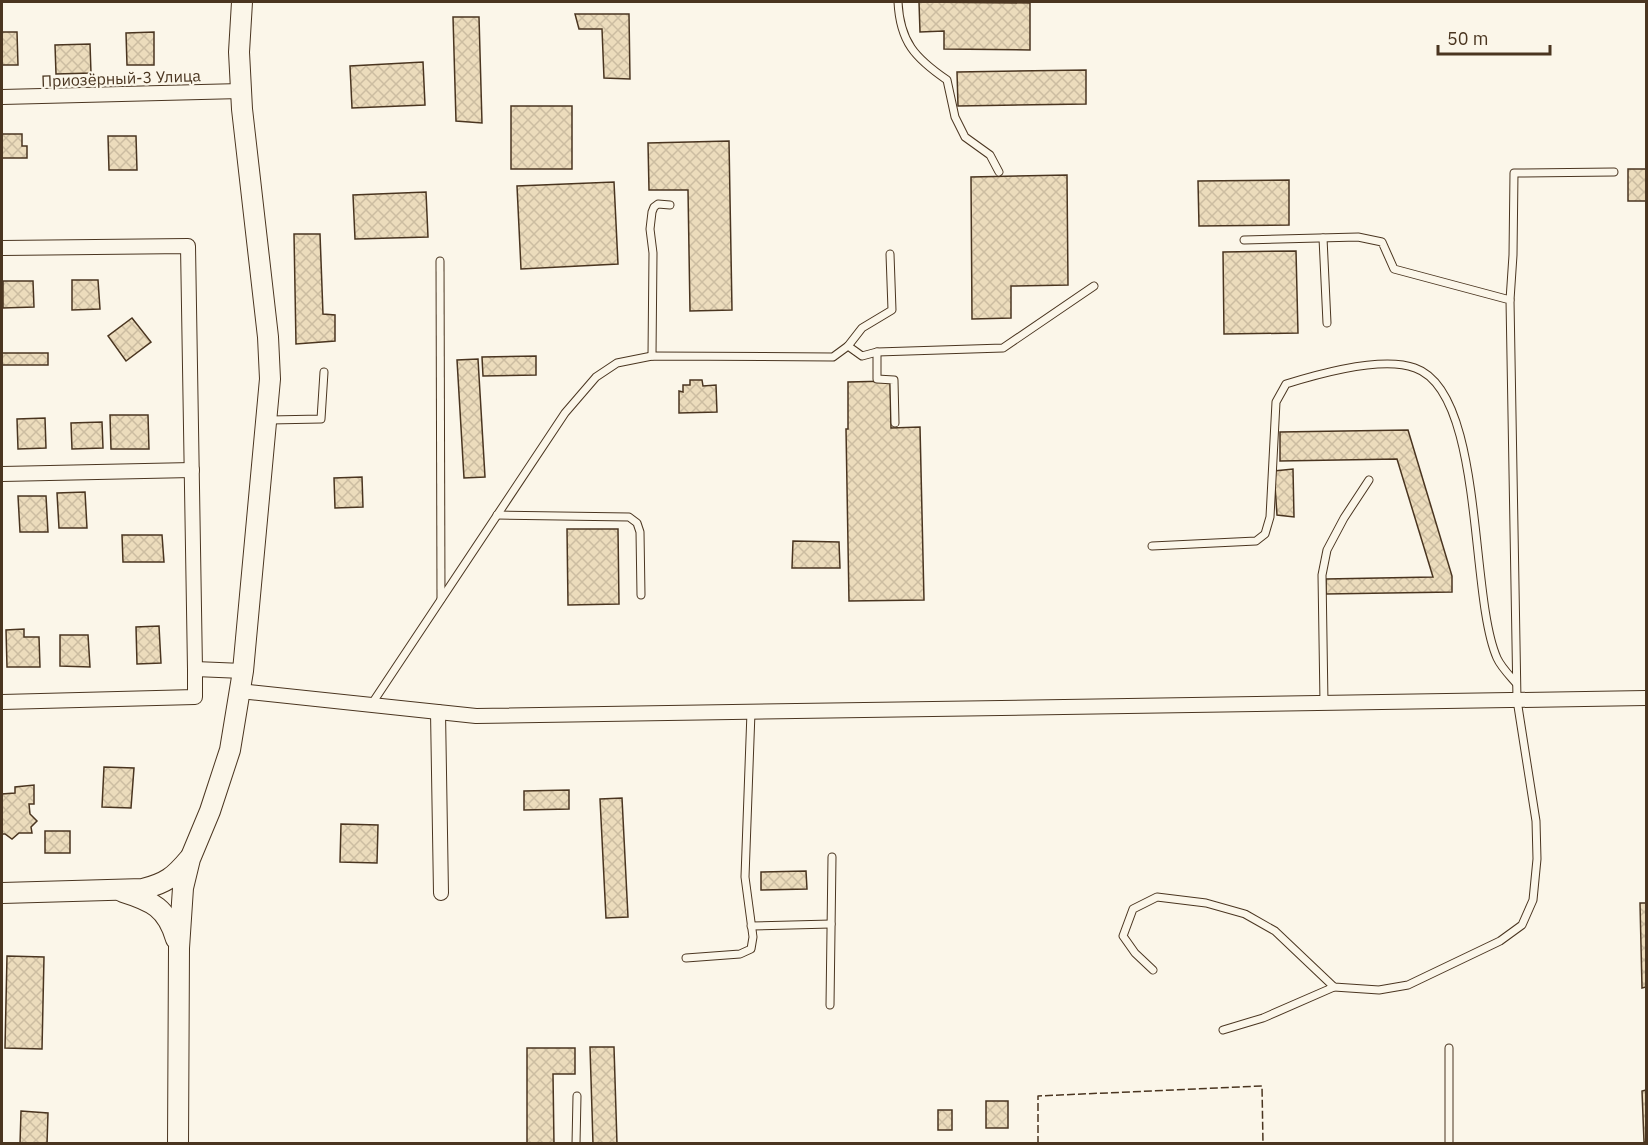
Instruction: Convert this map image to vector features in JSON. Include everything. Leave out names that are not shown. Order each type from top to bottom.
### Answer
[{"type":"street","points":[[178,1143],[179,948],[183,888],[190,859],[210,811],[230,750],[240,692],[270,379],[268,337],[241,91],[239,52],[242,2]]},
{"type":"street","name":"Приозёрный-3 Улица","points":[[2,97],[241,91]]},
{"type":"street","points":[[2,248],[189,246],[195,669],[195,697],[2,702]]},
{"type":"street","points":[[2,474],[192,470]]},
{"type":"street","points":[[195,669],[243,671]]},
{"type":"street","points":[[240,692],[476,716],[1647,698]]},
{"type":"street","points":[[438,712],[441,893]]},
{"type":"street","points":[[2,893],[143,889],[162,884],[177,874],[190,859]]},
{"type":"street","points":[[118,891],[143,898],[161,909],[172,922],[179,948]]},
{"type":"lane","points":[[898,2],[899,24],[907,42],[926,65],[947,80],[955,117],[965,137],[990,155],[999,172]]},
{"type":"lane","points":[[1224,1030],[1263,1018],[1334,987],[1379,990],[1408,985],[1500,941],[1522,925],[1533,900],[1537,859],[1536,821],[1516,700],[1509,300],[1513,255],[1514,173],[1614,172]]},
{"type":"lane","points":[[652,356],[653,253],[650,229],[652,212],[658,204],[670,205]]},
{"type":"lane","points":[[1244,240],[1358,237],[1382,242],[1394,269],[1509,300]]},
{"type":"lane","points":[[1323,238],[1327,323]]},
{"type":"lane","points":[[371,705],[565,413],[596,377],[617,363],[652,356],[833,357],[848,346],[862,328],[892,310],[890,254]]},
{"type":"lane","points":[[440,261],[441,598]]},
{"type":"lane","points":[[848,346],[862,356],[877,352],[1003,348],[1094,286]]},
{"type":"lane","points":[[877,352],[877,379],[894,380],[895,423]]},
{"type":"lane","points":[[1152,546],[1256,542],[1265,534],[1270,517],[1276,402],[1286,384],[1312,376],[1376,364],[1400,364],[1416,368],[1430,376],[1442,390],[1455,415],[1466,458],[1486,624],[1497,660],[1516,683]]},
{"type":"lane","points":[[267,420],[321,419],[324,372]]},
{"type":"lane","points":[[1324,703],[1322,575],[1328,550],[1344,518],[1369,480]]},
{"type":"lane","points":[[497,515],[629,517],[637,523],[640,532],[641,595]]},
{"type":"lane","points":[[686,958],[740,954],[751,950],[753,937],[745,877],[751,712]]},
{"type":"lane","points":[[830,1005],[832,857]]},
{"type":"lane","points":[[1153,970],[1135,953],[1123,936],[1133,909],[1157,897],[1206,903],[1245,914],[1275,931],[1334,987]]},
{"type":"lane","points":[[751,926],[831,924]]},
{"type":"lane","points":[[1449,1048],[1449,1143]]},
{"type":"lane","points":[[576,1143],[577,1096]]},
{"type":"building","points":[[919,2],[1030,3],[1030,50],[944,49],[944,31],[920,32]]},
{"type":"building","points":[[575,14],[629,14],[630,79],[604,78],[602,29],[579,29]]},
{"type":"building","points":[[453,17],[479,17],[482,123],[456,121]]},
{"type":"building","points":[[2,32],[17,32],[18,65],[2,65]]},
{"type":"building","points":[[154,32],[154,65],[127,65],[126,33]]},
{"type":"building","points":[[90,44],[91,73],[56,74],[55,45]]},
{"type":"building","points":[[423,62],[425,105],[352,108],[350,66]]},
{"type":"building","points":[[1086,70],[1086,104],[958,106],[957,72]]},
{"type":"building","points":[[511,106],[572,106],[572,169],[511,169]]},
{"type":"building","points":[[2,134],[22,134],[22,146],[27,146],[27,158],[2,158]]},
{"type":"building","points":[[108,136],[136,136],[137,170],[109,170]]},
{"type":"building","points":[[729,141],[732,310],[690,311],[688,190],[649,190],[648,143]]},
{"type":"building","points":[[1628,169],[1646,169],[1646,201],[1628,201]]},
{"type":"building","points":[[1067,175],[1068,285],[1011,286],[1011,318],[972,319],[971,177]]},
{"type":"building","points":[[1289,180],[1289,225],[1199,226],[1198,181]]},
{"type":"building","points":[[614,182],[618,264],[521,269],[517,186]]},
{"type":"building","points":[[426,192],[428,237],[355,239],[353,195]]},
{"type":"building","points":[[294,234],[320,234],[323,314],[335,315],[335,341],[296,344]]},
{"type":"building","points":[[1296,251],[1298,333],[1224,334],[1223,252]]},
{"type":"building","points":[[72,280],[98,280],[100,309],[72,310]]},
{"type":"building","points":[[3,281],[33,281],[34,307],[3,308]]},
{"type":"building","points":[[132,318],[151,342],[126,361],[108,336]]},
{"type":"building","points":[[2,353],[48,353],[48,365],[2,365]]},
{"type":"building","points":[[536,356],[536,375],[483,376],[482,357]]},
{"type":"building","points":[[478,359],[485,477],[464,478],[457,360]]},
{"type":"building","points":[[690,380],[702,380],[703,386],[716,385],[717,412],[679,413],[679,391],[683,392],[683,385],[690,385]]},
{"type":"building","points":[[890,381],[891,428],[920,427],[924,600],[849,601],[846,429],[848,429],[848,382]]},
{"type":"building","points":[[110,415],[148,415],[149,449],[111,449]]},
{"type":"building","points":[[45,418],[46,448],[18,449],[17,419]]},
{"type":"building","points":[[102,422],[103,448],[72,449],[71,423]]},
{"type":"building","points":[[1408,430],[1452,576],[1452,592],[1326,594],[1326,579],[1433,577],[1397,459],[1280,461],[1280,432]]},
{"type":"building","points":[[1293,469],[1294,517],[1277,515],[1274,471]]},
{"type":"building","points":[[362,477],[363,507],[335,508],[334,478]]},
{"type":"building","points":[[85,492],[87,528],[59,528],[57,493]]},
{"type":"building","points":[[18,496],[46,496],[48,532],[20,532]]},
{"type":"building","points":[[567,529],[618,529],[619,604],[568,605]]},
{"type":"building","points":[[122,535],[162,535],[164,562],[123,562]]},
{"type":"building","points":[[793,541],[839,542],[840,568],[792,568]]},
{"type":"building","points":[[159,626],[161,663],[137,664],[136,627]]},
{"type":"building","points":[[24,629],[24,637],[39,637],[40,667],[7,667],[6,630]]},
{"type":"building","points":[[60,635],[88,635],[90,667],[60,666]]},
{"type":"building","points":[[104,767],[134,768],[131,808],[102,807]]},
{"type":"building","points":[[34,785],[34,804],[29,804],[30,814],[37,821],[31,827],[32,833],[19,833],[12,839],[2,834],[2,794],[15,793],[15,787]]},
{"type":"building","points":[[569,790],[569,809],[524,810],[524,791]]},
{"type":"building","points":[[622,798],[628,917],[606,918],[600,799]]},
{"type":"building","points":[[341,824],[378,825],[377,863],[340,862]]},
{"type":"building","points":[[45,831],[70,831],[70,853],[45,853]]},
{"type":"building","points":[[806,871],[807,889],[761,890],[761,872]]},
{"type":"building","points":[[1640,903],[1646,903],[1646,987],[1642,988]]},
{"type":"building","points":[[7,956],[44,957],[42,1049],[5,1048]]},
{"type":"building","points":[[590,1047],[614,1047],[617,1144],[593,1144]]},
{"type":"building","points":[[527,1048],[575,1048],[575,1074],[553,1074],[554,1144],[527,1144]]},
{"type":"building","points":[[1646,1090],[1646,1142],[1644,1142],[1642,1091]]},
{"type":"building","points":[[986,1101],[1008,1101],[1008,1128],[986,1128]]},
{"type":"building","points":[[938,1110],[952,1110],[952,1130],[938,1130]]},
{"type":"building","points":[[21,1111],[48,1113],[47,1144],[20,1144]]},
{"type":"fence","points":[[1038,1144],[1038,1096],[1262,1086],[1263,1144]]}]
